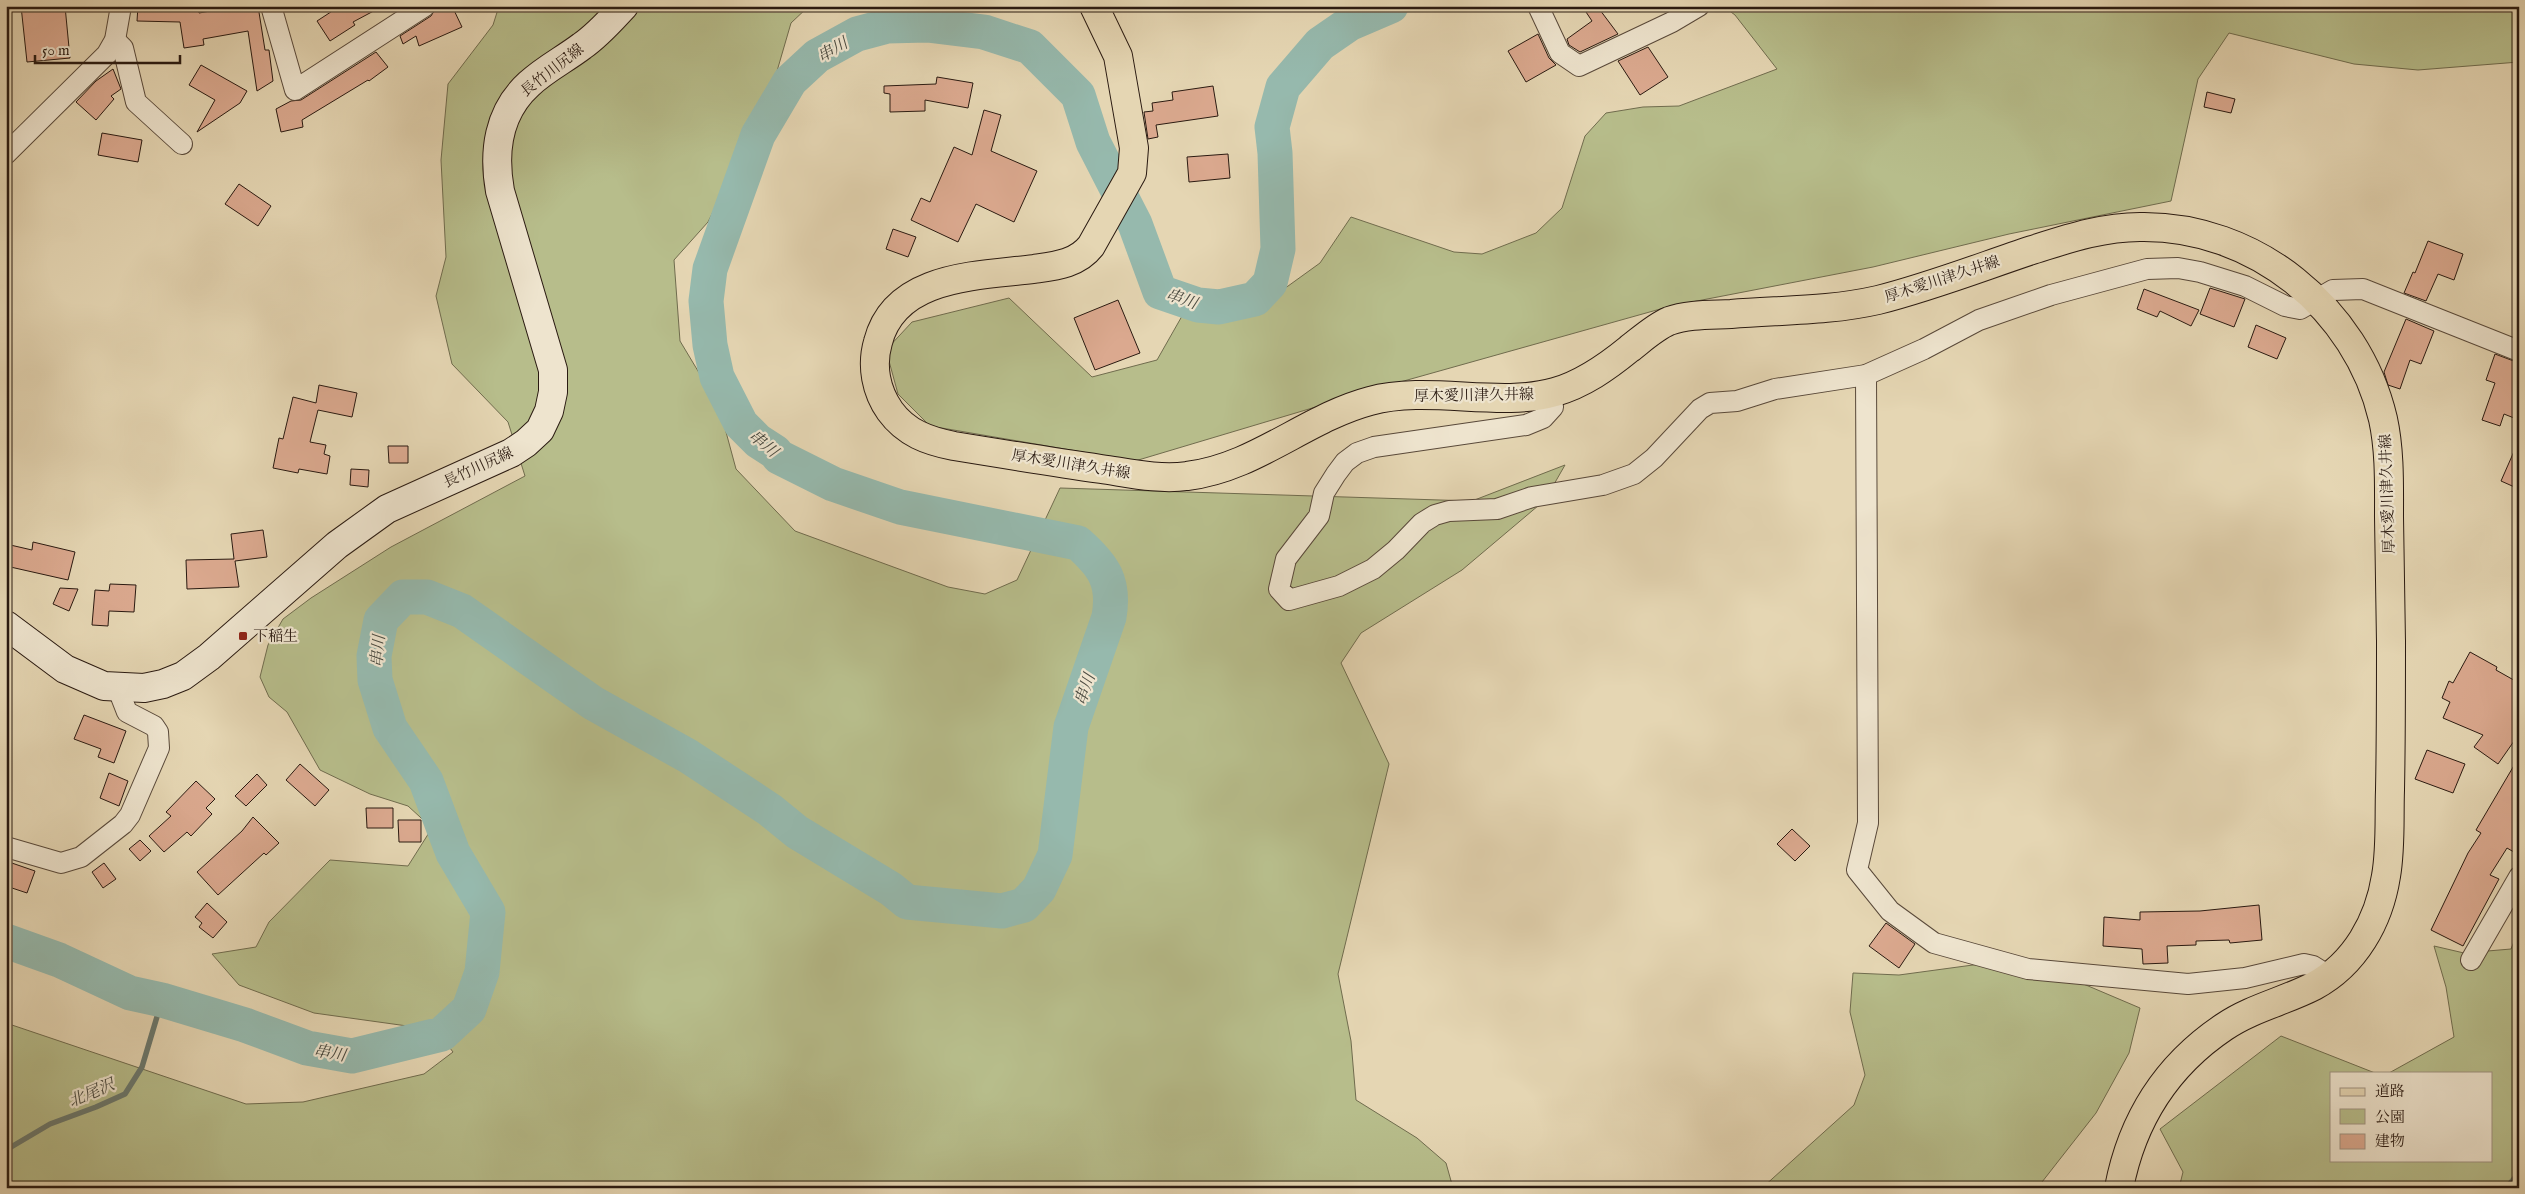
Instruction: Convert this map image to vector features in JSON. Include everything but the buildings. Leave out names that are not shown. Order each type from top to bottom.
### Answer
[{"type":"main road","name":"長竹川尻線","points":[[6,625],[65,670],[92,682],[118,689],[154,687],[183,676],[203,662],[337,545],[387,508],[511,452],[540,430],[551,401],[553,370],[500,191],[496,162],[499,136],[510,106],[529,84],[583,46],[624,6]]},
{"type":"main road","name":"厚木愛川津久井線","points":[[1094,6],[1118,56],[1134,148],[1132,173],[1091,246],[1083,256],[1074,261],[1054,266],[940,283],[925,288],[901,303],[885,322],[880,332],[875,364],[879,391],[895,417],[914,434],[954,446],[1147,475],[1188,476],[1249,458],[1320,422],[1372,400],[1429,395],[1511,397],[1551,394],[1593,375],[1665,322],[1680,318],[1720,314],[1817,310],[1878,300],[2069,238],[2116,228],[2174,228],[2227,242],[2260,256],[2317,298],[2344,332],[2368,376],[2382,417],[2389,468],[2391,687],[2387,874],[2377,915],[2371,928],[2351,955],[2329,976],[2312,987],[2242,1016],[2221,1029],[2181,1064],[2162,1085],[2141,1117],[2130,1142],[2119,1188]]},
{"type":"street","points":[[6,154],[107,54],[115,40],[121,6]]},
{"type":"street","points":[[271,6],[295,90],[425,6]]},
{"type":"street","points":[[1538,6],[1560,53],[1579,66],[1672,22],[1699,6]]},
{"type":"street","points":[[115,40],[123,48],[136,102],[182,144]]},
{"type":"street","points":[[1551,394],[1553,407],[1549,414],[1526,425],[1374,447],[1357,453],[1345,462],[1336,474],[1324,493],[1319,516],[1286,559],[1279,589],[1289,600],[1339,586],[1372,569],[1422,523],[1435,515],[1449,511],[1497,509],[1532,497],[1603,485],[1634,474],[1654,458],[1700,409],[1710,403],[1737,401],[1775,389],[1866,375],[1924,349],[1979,320],[2051,295],[2147,269],[2178,268],[2228,279],[2285,306],[2300,309],[2333,290],[2363,289],[2519,351]]},
{"type":"street","points":[[1866,375],[1868,823],[1857,870],[1890,911],[1934,943],[2028,969],[2188,984],[2245,978],[2304,964],[2313,966],[2329,976]]},
{"type":"street","points":[[6,847],[53,862],[70,862],[81,857],[123,824],[130,815],[159,748],[160,741],[154,726],[127,712],[118,689]]},
{"type":"street","points":[[2471,960],[2519,877]]},
{"type":"green space","points":[[499,6],[809,6],[791,23],[768,102],[708,222],[674,260],[680,341],[719,406],[736,469],[795,531],[948,587],[985,594],[1017,580],[1060,488],[1472,501],[1565,465],[1545,500],[1462,570],[1361,633],[1341,663],[1389,764],[1338,974],[1351,1041],[1356,1100],[1417,1138],[1446,1163],[1453,1188],[6,1188],[6,1023],[246,1104],[303,1102],[424,1074],[453,1052],[436,1030],[314,1013],[239,985],[212,954],[256,947],[269,922],[330,860],[408,866],[432,828],[408,806],[370,794],[320,770],[287,712],[269,697],[260,677],[268,645],[283,619],[311,598],[391,547],[525,476],[508,422],[452,364],[436,296],[446,257],[441,160],[448,84],[493,25]]},
{"type":"green space","points":[[1723,6],[2519,6],[2519,62],[2418,70],[2354,64],[2229,33],[2198,79],[2171,201],[2009,234],[1873,267],[1671,306],[1386,386],[1135,461],[930,426],[898,394],[886,350],[912,322],[1009,298],[1092,377],[1157,360],[1190,302],[1277,294],[1320,263],[1351,217],[1454,252],[1482,254],[1536,233],[1562,208],[1585,136],[1606,113],[1643,107],[1679,106],[1777,69],[1735,15]]},
{"type":"green space","points":[[2519,929],[2519,1188],[2179,1188],[2183,1172],[2160,1129],[2281,1036],[2372,1072],[2330,1072],[2330,1162],[2492,1162],[2492,1072],[2391,1072],[2454,1037],[2446,987],[2434,946],[2464,953],[2511,949]]},
{"type":"green space","points":[[1995,962],[2060,974],[2140,1008],[2129,1053],[2096,1113],[2042,1182],[2040,1188],[1762,1188],[1854,1105],[1865,1075],[1850,1012],[1853,973],[1899,975]]},
{"type":"waterway","name":"串川","points":[[6,941],[59,960],[130,993],[162,1000],[245,1025],[307,1048],[352,1056],[442,1034],[469,1009],[482,972],[488,912],[453,853],[426,781],[390,728],[375,680],[374,656],[381,620],[403,597],[427,597],[462,611],[593,703],[688,756],[770,810],[797,832],[891,889],[907,902],[1002,911],[1024,905],[1039,889],[1055,855],[1071,727],[1109,617],[1109,584],[1095,559],[1078,543],[900,507],[833,484],[779,457],[775,452],[758,441],[741,424],[717,377],[710,345],[706,301],[710,269],[758,135],[790,81],[817,56],[857,34],[887,26],[927,25],[984,32],[1030,47],[1078,95],[1093,142],[1135,224],[1160,292],[1198,305],[1219,307],[1255,299],[1270,283],[1278,249],[1275,153],[1272,127],[1283,87],[1320,44],[1349,24],[1391,6]]},
{"type":"waterway","name":"北尾沢","points":[[6,1150],[50,1124],[125,1094],[142,1067],[162,1000]]},
{"type":"waterway","points":[[2506,1188],[2519,1173]]},
{"type":"place","name":"下稲生","points":[[243,636]]}]
